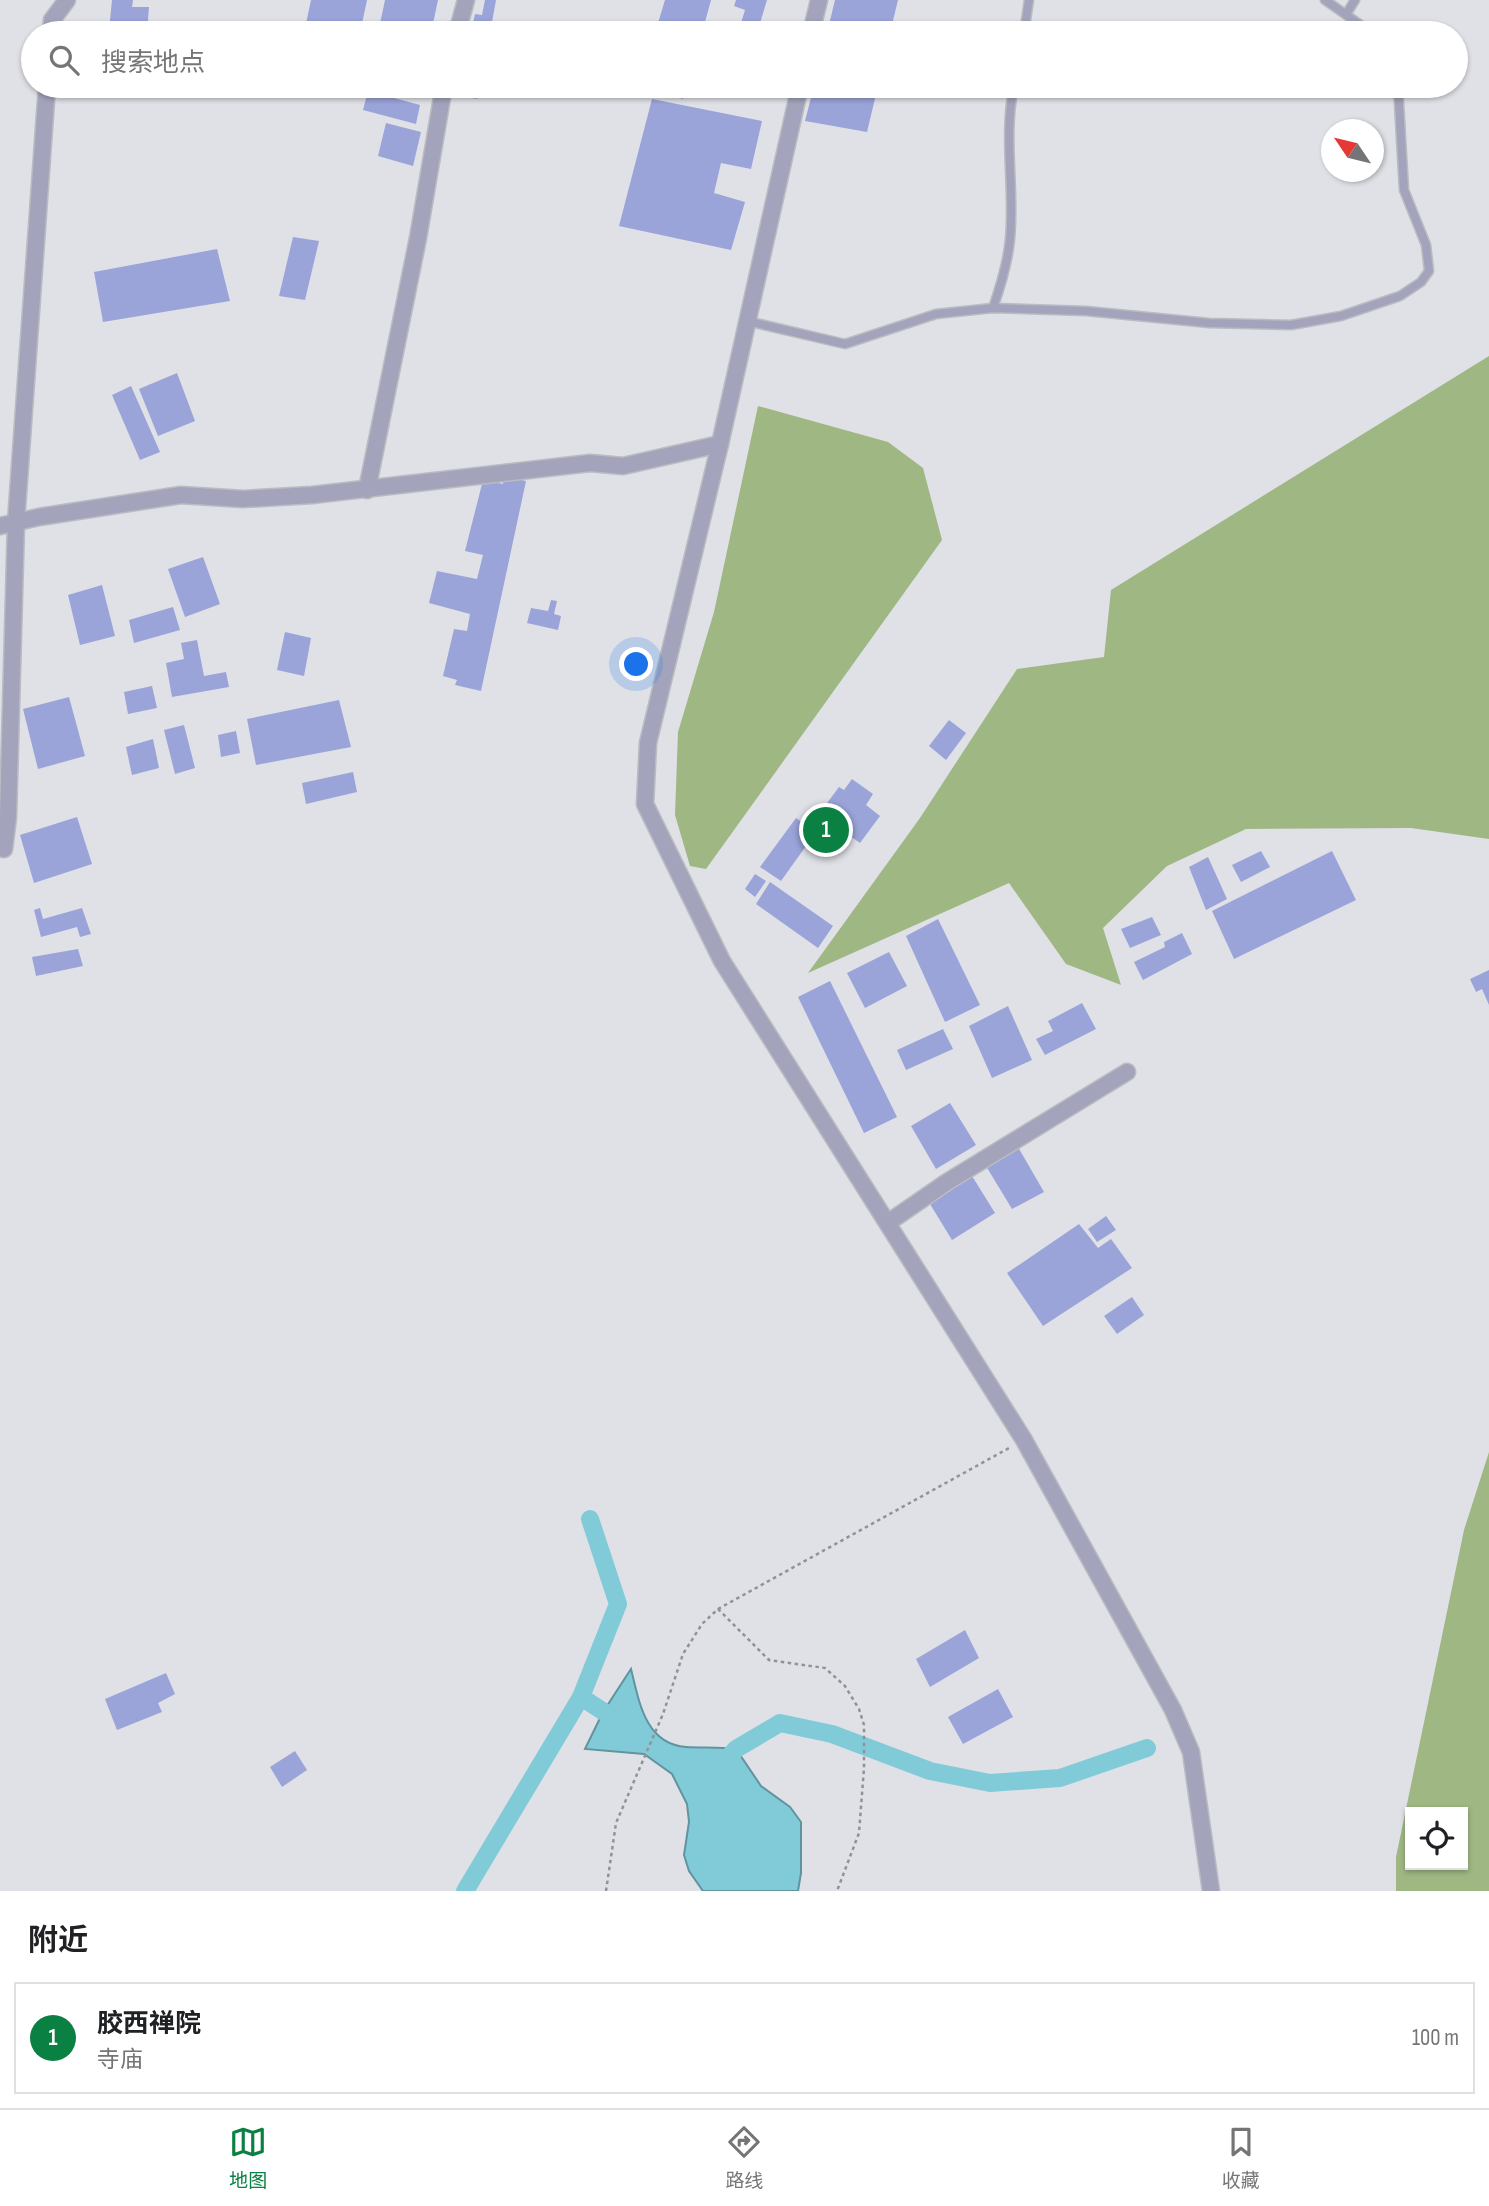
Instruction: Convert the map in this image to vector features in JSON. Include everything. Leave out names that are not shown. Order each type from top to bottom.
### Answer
[{"type":"street","points":[[51,21],[67,0]]},
{"type":"street","points":[[460,21],[466,0]]},
{"type":"street","points":[[814,21],[819,0]]},
{"type":"street","points":[[4,849],[8,817],[8,524],[46,98]]},
{"type":"street","points":[[367,490],[418,238],[442,98]]},
{"type":"street","points":[[797,98],[720,444],[648,743],[645,804],[722,961],[1024,1440],[1173,1710],[1191,1752],[1211,1891]]},
{"type":"street","points":[[8,524],[181,495],[243,499],[367,490],[590,463],[623,466],[720,444]]},
{"type":"street","points":[[889,1222],[947,1182],[1127,1072]]},
{"type":"lane","points":[[1026,21],[1029,0]]},
{"type":"lane","points":[[1325,0],[1357,21]]},
{"type":"lane","points":[[1347,13],[1355,0]]},
{"type":"lane","points":[[993,308],[1006,271],[1010,239],[1009,110],[1012,98]]},
{"type":"lane","points":[[747,321],[845,344],[936,314],[993,308],[1086,311],[1209,323],[1291,325],[1341,316],[1400,296],[1422,282],[1429,271],[1426,245],[1404,190],[1399,98]]},
{"type":"path","points":[[606,1891],[616,1823],[663,1714],[683,1654],[702,1624],[718,1609],[1024,1440]]},
{"type":"path","points":[[718,1609],[769,1660],[825,1668],[845,1686],[859,1709],[863,1726],[864,1768],[859,1833],[837,1891]]},
{"type":"green space","points":[[1489,356],[1489,839],[1411,828],[1246,829],[1167,866],[1103,928],[1121,985],[1066,964],[1009,883],[808,973],[920,818],[1017,669],[1104,657],[1111,590]]},
{"type":"green space","points":[[758,406],[888,442],[923,468],[942,540],[706,869],[690,866],[675,815],[678,732],[714,612]]},
{"type":"green space","points":[[1489,1452],[1489,1891],[1396,1891],[1396,1857],[1405,1814],[1405,1870],[1468,1870],[1468,1807],[1406,1807],[1464,1530]]},
{"type":"water","points":[[631,1669],[646,1719],[661,1738],[686,1747],[736,1749],[761,1786],[790,1807],[801,1822],[801,1873],[798,1891],[703,1891],[689,1871],[684,1855],[689,1822],[687,1804],[672,1774],[644,1754],[585,1749],[603,1712]]},
{"type":"building","points":[[112,0],[133,0],[132,7],[149,7],[148,21],[110,21]]},
{"type":"building","points":[[311,0],[367,0],[363,21],[307,21]]},
{"type":"building","points":[[385,0],[438,0],[434,21],[381,21]]},
{"type":"building","points":[[485,0],[496,0],[492,21],[474,21],[475,14],[482,15]]},
{"type":"building","points":[[665,0],[711,0],[705,21],[659,21]]},
{"type":"building","points":[[736,0],[767,0],[761,21],[742,21],[745,10],[734,6]]},
{"type":"building","points":[[835,0],[898,0],[893,21],[830,21]]},
{"type":"building","points":[[366,98],[394,98],[420,105],[416,124],[363,110]]},
{"type":"building","points":[[811,98],[875,98],[867,132],[805,121]]},
{"type":"building","points":[[652,99],[762,121],[751,169],[721,163],[714,193],[745,202],[731,250],[619,226]]},
{"type":"building","points":[[386,123],[421,132],[413,166],[378,156]]},
{"type":"building","points":[[293,237],[319,241],[305,300],[279,296]]},
{"type":"building","points":[[217,249],[230,301],[103,322],[94,272]]},
{"type":"building","points":[[177,373],[195,421],[158,436],[139,389]]},
{"type":"building","points":[[131,386],[160,452],[140,460],[112,395]]},
{"type":"building","points":[[504,476],[526,481],[481,691],[455,685],[457,680],[443,676],[454,629],[467,631],[470,614],[429,603],[437,571],[477,579],[483,555],[465,551],[483,480],[503,484]]},
{"type":"building","points":[[203,557],[220,604],[185,617],[168,569]]},
{"type":"building","points":[[102,585],[115,636],[80,645],[68,595]]},
{"type":"building","points":[[551,600],[557,601],[554,614],[561,616],[558,630],[527,623],[531,608],[548,611]]},
{"type":"building","points":[[173,607],[180,630],[134,643],[129,620]]},
{"type":"building","points":[[285,632],[311,638],[304,676],[277,670]]},
{"type":"building","points":[[197,640],[204,676],[226,672],[229,687],[172,697],[166,663],[184,659],[181,643]]},
{"type":"building","points":[[152,686],[157,708],[128,714],[124,692]]},
{"type":"building","points":[[69,697],[85,756],[38,769],[23,709]]},
{"type":"building","points":[[339,700],[351,747],[256,765],[247,719]]},
{"type":"building","points":[[949,720],[966,733],[946,760],[929,746]]},
{"type":"building","points":[[184,725],[195,768],[175,774],[164,730]]},
{"type":"building","points":[[236,731],[240,753],[221,757],[218,735]]},
{"type":"building","points":[[153,739],[159,768],[132,775],[126,747]]},
{"type":"building","points":[[353,772],[357,792],[306,804],[302,783]]},
{"type":"building","points":[[852,779],[873,794],[866,805],[880,816],[860,843],[819,814],[839,787],[844,790]]},
{"type":"building","points":[[77,817],[92,864],[34,883],[20,835]]},
{"type":"building","points":[[796,818],[816,832],[781,881],[760,867]]},
{"type":"building","points":[[1261,851],[1270,867],[1241,882],[1232,865]]},
{"type":"building","points":[[1332,851],[1356,900],[1234,959],[1212,911]]},
{"type":"building","points":[[1208,857],[1227,899],[1206,910],[1189,867]]},
{"type":"building","points":[[755,874],[766,881],[755,897],[745,889]]},
{"type":"building","points":[[770,882],[833,926],[818,948],[756,904]]},
{"type":"building","points":[[40,908],[43,919],[82,908],[91,934],[80,937],[77,927],[41,937],[34,910]]},
{"type":"building","points":[[1152,917],[1161,935],[1130,948],[1121,929]]},
{"type":"building","points":[[938,919],[980,1005],[945,1022],[906,936]]},
{"type":"building","points":[[1182,933],[1192,954],[1143,980],[1134,962],[1165,947],[1164,942]]},
{"type":"building","points":[[78,949],[83,966],[36,976],[32,957]]},
{"type":"building","points":[[889,952],[907,986],[865,1008],[847,973]]},
{"type":"building","points":[[1489,970],[1489,1005],[1482,989],[1476,992],[1470,979]]},
{"type":"building","points":[[830,981],[897,1117],[864,1133],[798,997]]},
{"type":"building","points":[[1082,1003],[1096,1029],[1045,1055],[1036,1039],[1053,1031],[1048,1021]]},
{"type":"building","points":[[1008,1006],[1032,1060],[992,1078],[969,1026]]},
{"type":"building","points":[[943,1029],[953,1049],[906,1070],[897,1050]]},
{"type":"building","points":[[950,1103],[976,1145],[936,1169],[911,1126]]},
{"type":"building","points":[[1018,1147],[1044,1192],[1012,1209],[986,1166]]},
{"type":"building","points":[[972,1176],[995,1213],[952,1240],[930,1204]]},
{"type":"building","points":[[1106,1216],[1116,1230],[1097,1242],[1088,1229]]},
{"type":"building","points":[[1079,1224],[1098,1248],[1111,1239],[1132,1268],[1043,1326],[1007,1273]]},
{"type":"building","points":[[1132,1297],[1144,1315],[1117,1334],[1104,1316]]},
{"type":"building","points":[[965,1630],[979,1658],[930,1687],[916,1659]]},
{"type":"building","points":[[166,1673],[175,1694],[158,1703],[162,1712],[117,1730],[105,1699]]},
{"type":"building","points":[[998,1689],[1013,1717],[963,1744],[948,1717]]},
{"type":"building","points":[[295,1751],[307,1770],[282,1787],[270,1767]]},
{"type":"waterway","points":[[465,1891],[581,1697],[618,1604],[590,1519]]},
{"type":"waterway","points":[[581,1697],[621,1723]]},
{"type":"waterway","points":[[721,1766],[736,1749],[780,1723],[832,1734],[930,1771],[990,1783],[1060,1778],[1147,1748]]},
{"type":"place","name":"胶西禅院","points":[[826,830]]}]
